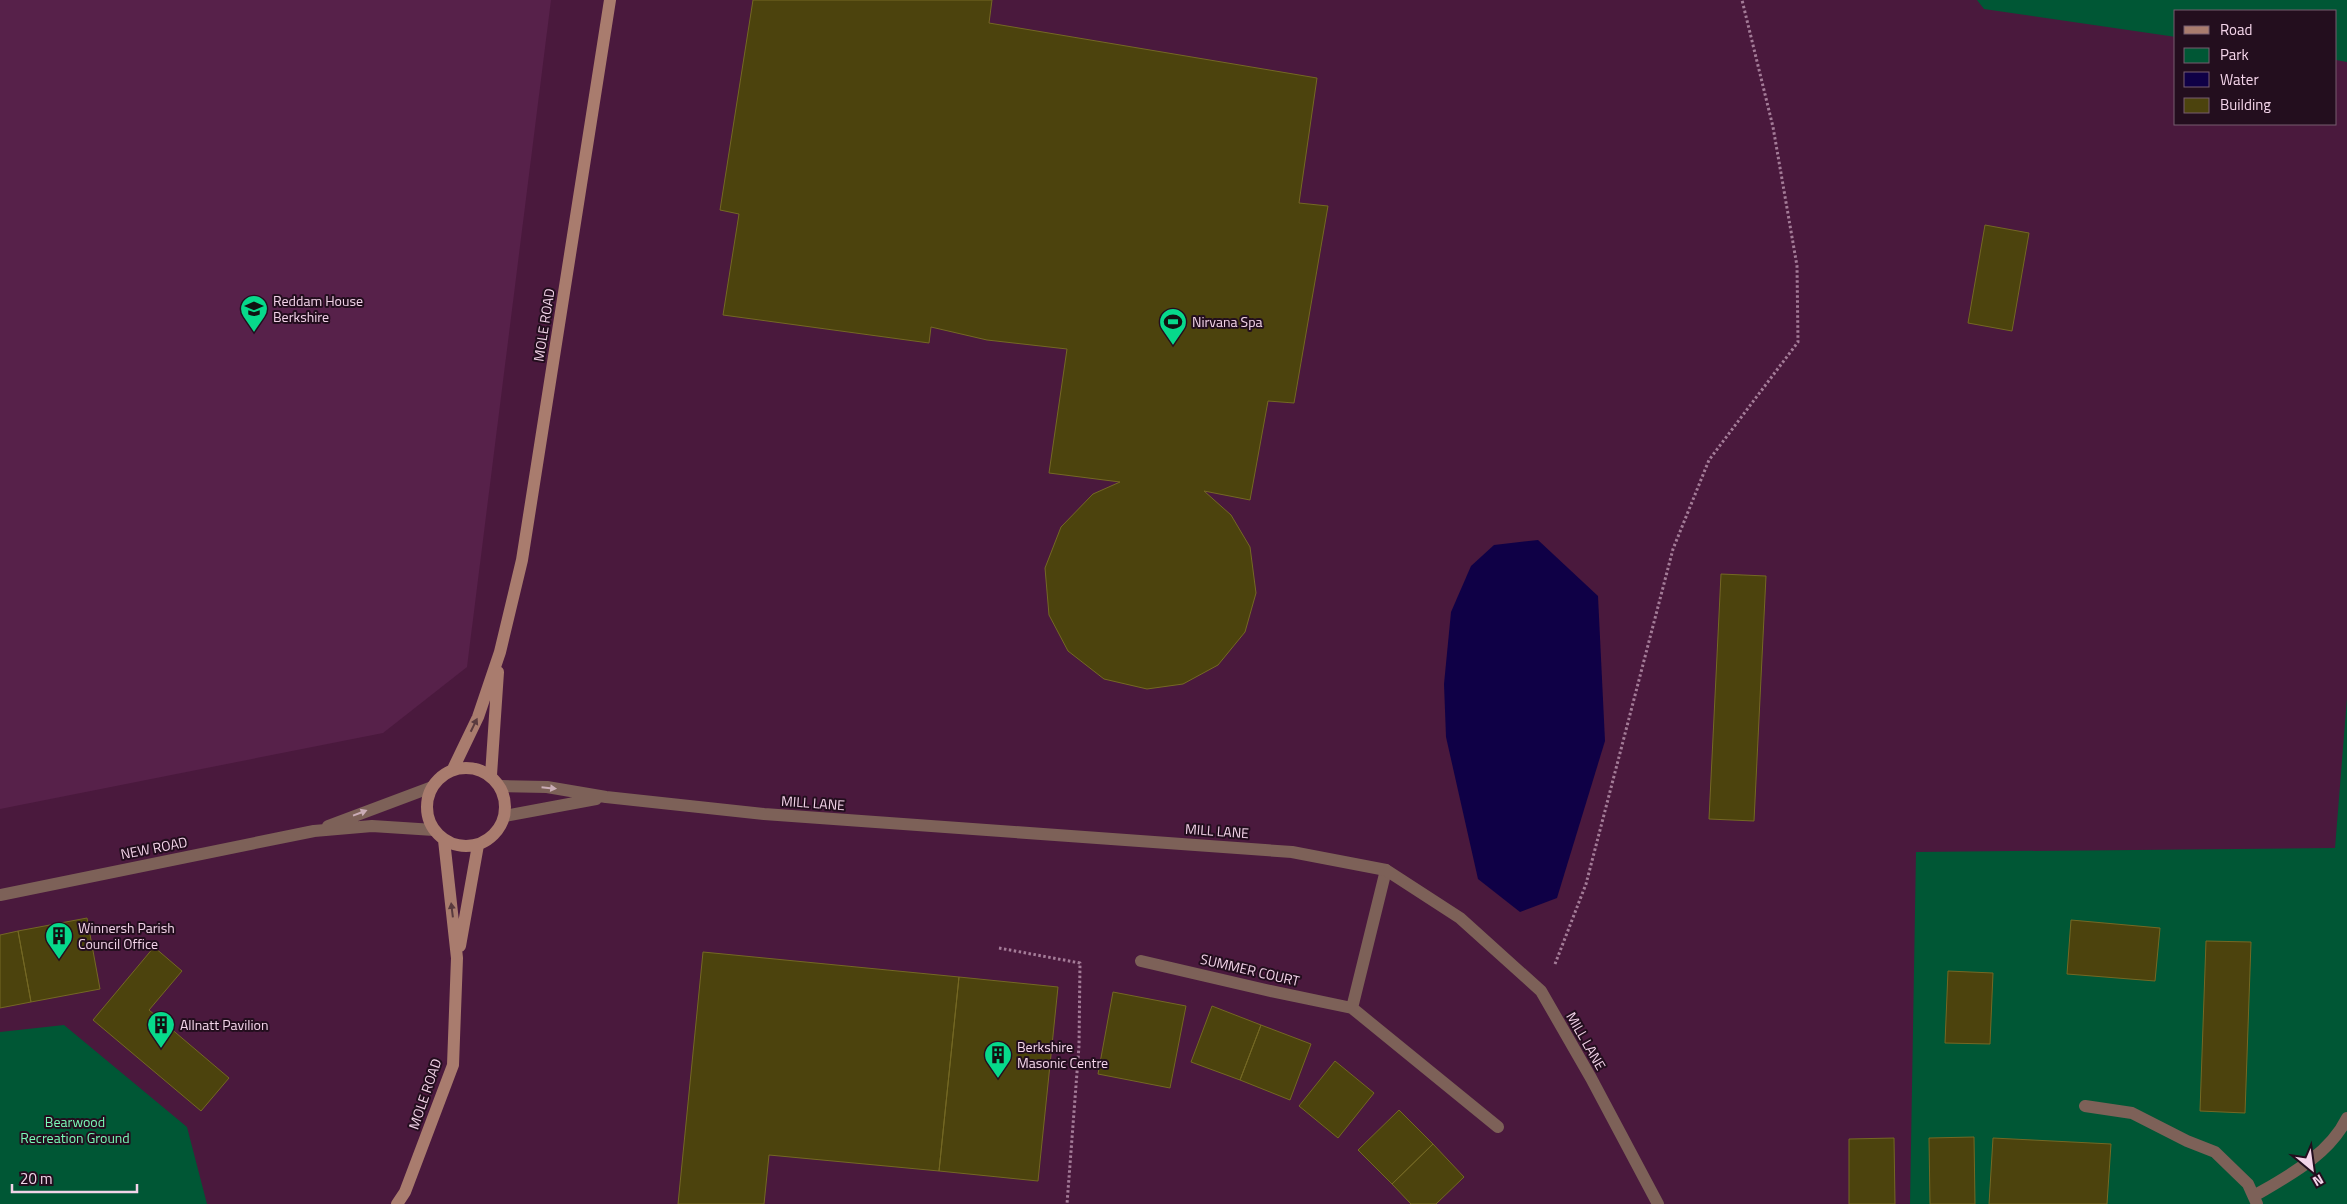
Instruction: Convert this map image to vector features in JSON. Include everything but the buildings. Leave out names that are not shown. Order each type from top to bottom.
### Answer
[{"type":"main road","name":"MOLE ROAD","points":[[453,769],[478,717],[500,652],[522,560],[610,0]]},
{"type":"main road","name":"MOLE ROAD","points":[[491,775],[500,652]]},
{"type":"main road","points":[[465,767],[479,769],[491,775],[500,786],[506,802],[505,816],[500,828],[491,839],[478,845],[456,845],[444,840],[434,830],[428,817],[427,800],[432,787],[441,776],[453,769],[465,767]]},
{"type":"main road","name":"MOLE ROAD","points":[[444,840],[457,958]]},
{"type":"main road","name":"MOLE ROAD","points":[[397,1204],[405,1192],[453,1065],[457,958],[478,845]]},
{"type":"street","name":"MILL LANE","points":[[500,786],[547,787],[606,797],[764,814],[1292,852],[1386,870],[1460,918],[1541,991],[1591,1078],[1658,1204]]},
{"type":"street","name":"NEW ROAD","points":[[314,831],[432,787]]},
{"type":"street","name":"MILL LANE","points":[[505,816],[606,797]]},
{"type":"street","name":"NEW ROAD","points":[[0,895],[314,831],[372,826],[434,830]]},
{"type":"street","points":[[1352,1008],[1386,870]]},
{"type":"street","name":"SUMMER COURT","points":[[1141,961],[1352,1008],[1498,1127]]},
{"type":"street","points":[[2085,1106],[2132,1112],[2187,1141],[2215,1152],[2248,1184],[2256,1200],[2320,1153],[2340,1133],[2347,1118]]},
{"type":"path","points":[[1541,991],[1558,957],[1586,884],[1673,549],[1709,460],[1798,342],[1797,266],[1773,127],[1742,0]]},
{"type":"path","points":[[999,948],[1080,963],[1079,1046],[1067,1204]]},
{"type":"shaded area","name":"Reddam House Berkshire","points":[[0,0],[551,0],[467,667],[383,733],[0,809]]},
{"type":"green space","points":[[1977,0],[2347,0],[2347,62],[2337,60],[2337,10],[2174,10],[2174,37],[1984,9]]},
{"type":"green space","points":[[2347,698],[2347,1204],[1910,1204],[1916,852],[2335,848]]},
{"type":"green space","name":"Bearwood Recreation Ground","points":[[64,1025],[187,1127],[207,1204],[0,1204],[0,1032]]},
{"type":"water","points":[[1538,540],[1598,596],[1605,741],[1557,898],[1520,912],[1478,879],[1446,737],[1444,684],[1451,612],[1471,566],[1494,545]]},
{"type":"place","name":"Reddam House Berkshire","points":[[254,333]]},
{"type":"place","name":"Nirvana Spa","points":[[1173,346]]},
{"type":"place","name":"Winnersh Parish Council Office","points":[[59,960]]},
{"type":"place","name":"Allnatt Pavilion","points":[[161,1049]]},
{"type":"place","name":"Berkshire Masonic Centre","points":[[998,1079]]}]
